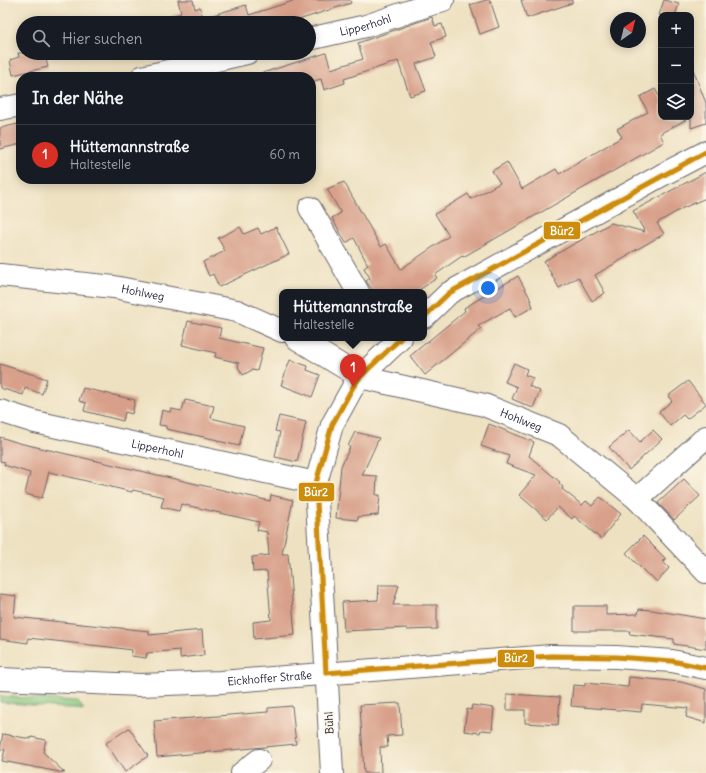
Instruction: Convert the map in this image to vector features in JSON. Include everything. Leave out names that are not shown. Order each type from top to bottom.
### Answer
[{"type":"street","name":"Lipperhohl","points":[[316,37],[366,26],[443,0]]},
{"type":"street","points":[[164,72],[216,60]]},
{"type":"street","points":[[0,109],[16,106]]},
{"type":"street","points":[[427,314],[449,293],[706,152]]},
{"type":"street","points":[[310,208],[356,289]]},
{"type":"street","name":"Hohlweg","points":[[0,274],[114,287],[237,311],[279,330]]},
{"type":"street","name":"Hohlweg","points":[[301,341],[360,377],[484,405],[559,435],[636,499],[706,572]]},
{"type":"street","name":"Bühl","points":[[332,773],[316,483],[332,425],[360,377],[392,342]]},
{"type":"street","name":"Lipperhohl","points":[[0,411],[36,422],[316,483]]},
{"type":"street","points":[[636,499],[706,437]]},
{"type":"street","name":"Eickhoffer Straße","points":[[0,679],[140,685],[220,682],[552,656],[616,657],[672,662],[706,668]]},
{"type":"street","points":[[242,773],[259,760]]},
{"type":"green space","points":[[0,696],[78,701],[84,710],[0,702]]},
{"type":"building","points":[[178,0],[193,0],[195,9],[200,7],[202,16],[172,16],[181,13]]},
{"type":"building","points":[[296,0],[350,0],[351,3],[311,16],[210,16],[246,5],[249,15]]},
{"type":"building","points":[[490,0],[499,27],[480,34],[470,5]]},
{"type":"building","points":[[521,0],[572,0],[572,3],[527,18]]},
{"type":"building","points":[[664,0],[679,4],[676,12],[660,12]]},
{"type":"building","points":[[432,17],[435,26],[442,24],[446,37],[431,42],[436,57],[416,64],[426,91],[410,96],[398,61],[344,79],[345,83],[324,90],[321,79],[316,80],[316,72],[265,72],[304,60],[316,60],[316,56],[326,53],[331,69],[363,59],[358,43]]},
{"type":"building","points":[[16,58],[16,60],[46,60],[48,67],[26,72],[16,72],[16,74],[13,75],[10,60]]},
{"type":"building","points":[[694,72],[706,103],[706,123],[691,128],[691,120],[694,120]]},
{"type":"building","points":[[655,89],[658,94],[658,120],[685,120],[661,133],[661,135],[660,134],[664,142],[463,257],[462,256],[435,275],[437,278],[420,289],[372,289],[366,281],[370,278],[364,268],[368,265],[354,238],[346,243],[332,218],[341,213],[327,189],[344,182],[381,247],[386,244],[401,269],[449,236],[435,214],[468,194],[471,199],[500,183],[492,171],[507,162],[522,189],[556,169],[559,174],[622,137],[617,129],[648,112],[640,97]]},
{"type":"building","points":[[16,124],[16,145],[0,149],[0,128]]},
{"type":"building","points":[[706,172],[706,198],[683,208],[657,223],[664,234],[595,275],[605,293],[592,301],[578,277],[559,288],[544,261],[611,223],[645,232],[633,211]]},
{"type":"building","points":[[240,227],[244,234],[258,228],[261,234],[276,227],[289,254],[219,287],[213,274],[209,276],[203,262],[225,251],[218,238]]},
{"type":"building","points":[[518,276],[533,307],[515,317],[510,308],[478,326],[481,329],[425,375],[410,356],[465,311],[464,308]]},
{"type":"building","points":[[188,321],[221,328],[219,338],[263,348],[257,371],[252,370],[243,375],[238,367],[239,363],[215,357],[216,353],[182,345]]},
{"type":"building","points":[[290,360],[308,366],[307,370],[320,375],[312,397],[281,385]]},
{"type":"building","points":[[514,363],[527,369],[525,375],[533,378],[529,386],[540,391],[533,408],[512,399],[517,387],[505,382]]},
{"type":"building","points":[[0,364],[47,379],[42,394],[25,388],[23,395],[0,388]]},
{"type":"building","points":[[688,381],[706,404],[687,419],[683,415],[670,426],[659,412],[672,401],[668,396]]},
{"type":"building","points":[[83,388],[135,400],[132,414],[125,412],[123,421],[84,411],[86,403],[79,401]]},
{"type":"building","points":[[185,400],[214,406],[211,418],[244,426],[239,446],[166,429],[166,426],[159,425],[162,410],[170,412],[171,409],[182,411]]},
{"type":"building","points":[[279,416],[306,422],[297,462],[275,457],[280,432],[275,431]]},
{"type":"building","points":[[489,424],[534,442],[529,456],[560,482],[559,483],[563,487],[562,489],[582,505],[586,501],[592,506],[600,497],[621,514],[601,539],[574,516],[572,519],[558,507],[547,519],[519,495],[536,475],[506,464],[509,456],[481,446]]},
{"type":"building","points":[[629,430],[640,442],[653,430],[662,439],[629,470],[609,447]]},
{"type":"building","points":[[355,432],[379,438],[362,475],[377,476],[376,495],[380,495],[378,515],[358,517],[358,520],[336,518],[341,466]]},
{"type":"building","points":[[0,437],[19,443],[270,501],[271,495],[293,500],[282,554],[288,554],[295,635],[254,639],[253,622],[271,620],[267,571],[253,572],[252,557],[269,555],[267,532],[257,530],[259,522],[181,504],[179,511],[161,507],[164,497],[133,490],[132,492],[49,472],[42,498],[25,494],[30,473],[4,465],[5,462],[0,461]]},
{"type":"building","points":[[684,479],[700,496],[674,520],[658,503]]},
{"type":"building","points":[[643,536],[666,559],[663,562],[669,568],[657,582],[626,553]]},
{"type":"building","points":[[379,585],[399,585],[393,605],[437,605],[437,629],[407,630],[407,628],[344,631],[342,602],[378,600]]},
{"type":"building","points":[[0,594],[16,596],[14,617],[149,631],[149,635],[202,630],[204,655],[180,658],[180,650],[147,653],[146,658],[131,656],[132,650],[109,647],[28,638],[28,643],[0,639]]},
{"type":"building","points":[[574,606],[606,606],[606,615],[638,614],[639,609],[706,619],[706,649],[674,644],[674,639],[629,634],[630,631],[574,631]]},
{"type":"building","points":[[629,677],[681,682],[706,689],[706,723],[686,717],[688,708],[642,704],[641,712],[571,706],[573,685],[585,686],[585,683],[628,687]]},
{"type":"building","points":[[507,694],[560,697],[558,725],[525,723],[525,710],[507,710]]},
{"type":"building","points":[[400,703],[402,735],[387,736],[388,747],[380,747],[381,773],[364,773],[360,705]]},
{"type":"building","points":[[472,705],[494,708],[492,731],[481,730],[480,733],[464,731],[467,709],[471,710]]},
{"type":"building","points":[[292,706],[296,744],[157,757],[154,721],[268,712],[268,708]]},
{"type":"building","points":[[129,728],[148,756],[125,772],[106,743]]},
{"type":"building","points":[[3,734],[46,740],[43,752],[65,773],[2,761],[5,750],[0,749]]},
{"type":"transit line","name":"Bür2","points":[[427,314],[449,293],[706,152]]},
{"type":"transit line","name":"Bür2","points":[[326,673],[316,483],[332,425],[353,387],[360,377],[398,341]]},
{"type":"transit line","name":"Bür2","points":[[326,673],[551,656],[616,657],[672,661],[706,668]]},
{"type":"place","name":"Hüttemannstraße","points":[[353,387]]}]
